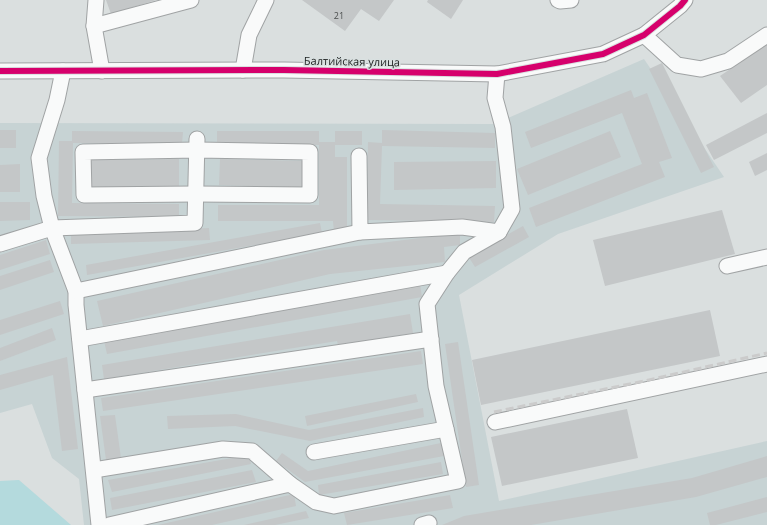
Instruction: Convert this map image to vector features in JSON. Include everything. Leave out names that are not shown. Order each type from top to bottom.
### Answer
[{"type":"street","points":[[96,0],[94,26],[102,71]]},
{"type":"street","points":[[94,26],[191,0]]},
{"type":"street","points":[[243,70],[249,35],[266,0]]},
{"type":"street","points":[[558,0],[570,0]]},
{"type":"street","name":"Балтийская улица","points":[[0,71],[292,70],[497,74],[603,54],[644,35],[679,2]]},
{"type":"street","points":[[644,35],[677,65],[701,69],[728,62],[767,35]]},
{"type":"street","points":[[63,71],[57,100],[39,158],[44,196],[52,228],[76,291],[100,525]]},
{"type":"street","points":[[94,470],[223,449],[252,451],[290,484],[316,502],[334,506],[458,481],[436,386],[427,304],[464,252],[499,232],[512,209],[503,127],[495,98],[497,74]]},
{"type":"street","points":[[0,244],[52,228],[194,222],[197,144]]},
{"type":"street","points":[[197,144],[310,152],[310,195],[84,195],[84,152],[197,144]]},
{"type":"street","points":[[359,156],[360,232]]},
{"type":"street","points":[[76,291],[360,232],[462,227],[499,232]]},
{"type":"street","points":[[727,266],[767,257]]},
{"type":"street","points":[[80,340],[447,274]]},
{"type":"street","points":[[85,390],[431,338]]},
{"type":"street","points":[[495,422],[767,364]]},
{"type":"street","points":[[314,452],[446,429]]},
{"type":"street","points":[[109,525],[290,484]]},
{"type":"shaded area","points":[[644,59],[724,177],[558,234],[459,295],[499,501],[767,441],[767,525],[84,525],[79,479],[52,458],[32,404],[0,413],[0,123],[494,124]]},
{"type":"shaded area","points":[[19,480],[71,525],[0,525],[0,481]]},
{"type":"building","points":[[106,0],[156,0],[111,14]]},
{"type":"building","points":[[302,0],[394,0],[379,21],[361,9],[345,31]]},
{"type":"building","points":[[428,0],[463,0],[451,19],[427,2]]},
{"type":"building","points":[[767,44],[767,85],[741,103],[720,76]]},
{"type":"building","points":[[662,63],[714,167],[701,173],[649,69]]},
{"type":"building","points":[[631,90],[634,98],[647,93],[672,158],[659,162],[665,177],[536,227],[529,208],[642,164],[622,113],[531,148],[525,132]]},
{"type":"building","points":[[767,113],[767,133],[714,160],[706,145]]},
{"type":"building","points":[[0,130],[16,130],[16,148],[0,148]]},
{"type":"building","points":[[382,130],[495,133],[495,148],[382,146],[380,204],[495,206],[494,222],[367,220],[368,142],[382,143]]},
{"type":"building","points":[[72,131],[183,132],[182,144],[73,143],[72,203],[179,204],[179,217],[58,216],[59,141],[72,141]]},
{"type":"building","points":[[217,131],[319,131],[319,142],[335,142],[335,131],[362,131],[362,145],[335,145],[335,157],[347,157],[347,232],[334,232],[333,221],[218,221],[218,205],[319,205],[319,145],[217,145]]},
{"type":"building","points":[[610,131],[621,157],[528,195],[517,169]]},
{"type":"building","points":[[767,153],[767,170],[755,176],[749,162]]},
{"type":"building","points":[[179,159],[179,188],[89,189],[88,160]]},
{"type":"building","points":[[220,159],[304,161],[303,188],[219,185]]},
{"type":"building","points":[[496,161],[496,188],[394,190],[394,162]]},
{"type":"building","points":[[20,164],[20,192],[0,192],[0,165]]},
{"type":"building","points":[[0,202],[30,202],[30,220],[0,221]]},
{"type":"building","points":[[722,210],[735,254],[605,286],[593,240]]},
{"type":"building","points":[[320,223],[322,233],[87,275],[86,265]]},
{"type":"building","points":[[523,226],[529,237],[475,267],[468,256]]},
{"type":"building","points":[[209,228],[210,240],[71,244],[71,233]]},
{"type":"building","points":[[460,233],[460,245],[444,247],[445,262],[330,274],[103,326],[97,301],[324,250]]},
{"type":"building","points":[[46,240],[50,254],[0,270],[0,255]]},
{"type":"building","points":[[50,260],[54,272],[0,290],[0,276]]},
{"type":"building","points":[[420,284],[422,297],[107,354],[104,341]]},
{"type":"building","points":[[60,301],[64,314],[0,335],[0,320]]},
{"type":"building","points":[[710,310],[720,356],[481,405],[472,360]]},
{"type":"building","points":[[410,314],[413,333],[338,345],[337,341],[104,379],[102,365]]},
{"type":"building","points":[[52,328],[56,340],[0,361],[0,348]]},
{"type":"building","points":[[458,342],[479,485],[466,487],[445,344]]},
{"type":"building","points":[[421,351],[423,364],[103,411],[101,398]]},
{"type":"building","points":[[67,357],[78,449],[62,451],[53,375],[0,390],[0,375]]},
{"type":"building","points":[[416,394],[418,402],[307,426],[305,416]]},
{"type":"building","points":[[423,408],[424,417],[310,441],[235,426],[168,429],[167,416],[236,414],[309,430]]},
{"type":"building","points":[[627,409],[638,458],[502,486],[491,437]]},
{"type":"building","points":[[115,415],[121,458],[106,460],[100,416]]},
{"type":"building","points":[[441,443],[444,456],[305,482],[276,461],[282,453],[308,471]]},
{"type":"building","points":[[249,455],[251,464],[112,492],[108,480]]},
{"type":"building","points":[[767,456],[767,477],[696,497],[531,525],[442,525],[464,516],[692,478]]},
{"type":"building","points":[[441,462],[443,474],[319,495],[318,485]]},
{"type":"building","points":[[252,470],[256,482],[112,510],[110,498]]},
{"type":"building","points":[[294,494],[296,506],[212,525],[158,525]]},
{"type":"building","points":[[450,495],[453,508],[347,525],[344,513]]},
{"type":"building","points":[[767,497],[767,512],[716,525],[710,525],[707,513]]},
{"type":"building","points":[[306,511],[309,518],[275,525],[244,525]]},
{"type":"railway","points":[[494,412],[644,381],[767,353]]},
{"type":"cycle path","points":[[0,71],[284,70],[497,74],[603,54],[644,35],[680,6],[685,0]]}]
